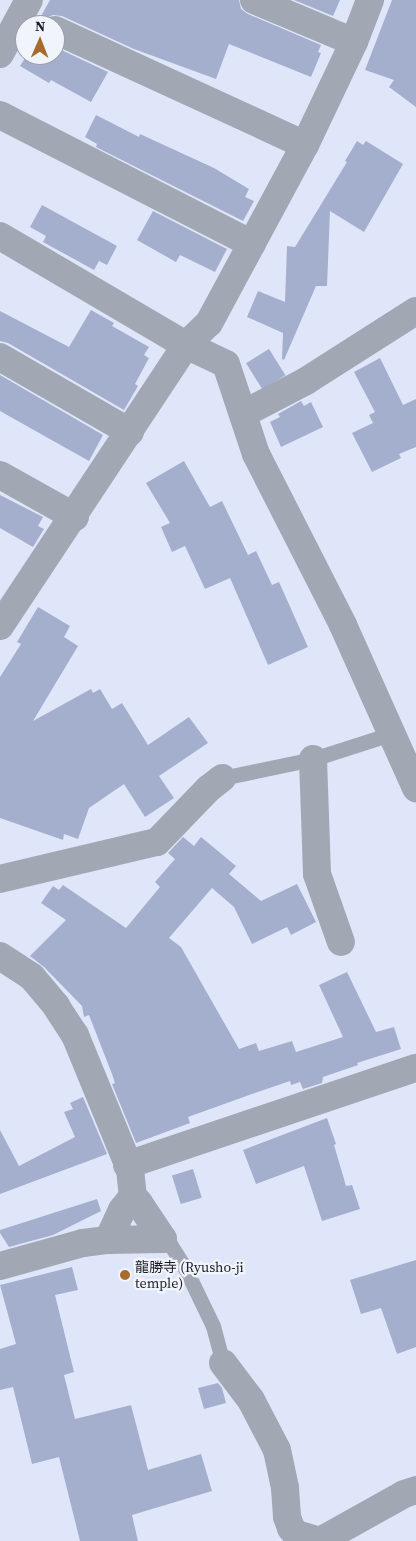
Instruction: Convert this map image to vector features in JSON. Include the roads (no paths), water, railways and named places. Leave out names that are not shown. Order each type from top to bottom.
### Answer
[{"type":"street","points":[[254,0],[354,42]]},
{"type":"street","points":[[5,609],[75,516],[186,345],[208,323],[305,145],[354,42],[370,0]]},
{"type":"street","points":[[0,54],[31,13]]},
{"type":"street","points":[[65,35],[305,145]]},
{"type":"street","points":[[0,115],[252,244]]},
{"type":"street","points":[[0,236],[186,345],[226,364],[256,454],[343,625],[416,788]]},
{"type":"street","points":[[243,414],[306,380],[416,311]]},
{"type":"street","points":[[0,357],[130,432]]},
{"type":"street","points":[[0,474],[75,516]]},
{"type":"street","points":[[313,759],[316,874],[342,942]]},
{"type":"street","points":[[0,880],[157,842],[208,789],[222,778]]},
{"type":"street","points":[[0,956],[32,977],[56,1006],[75,1034],[130,1169],[132,1196],[122,1210],[108,1240]]},
{"type":"street","points":[[127,1165],[416,1068]]},
{"type":"street","points":[[132,1196],[139,1203],[163,1239]]},
{"type":"street","points":[[0,1266],[83,1243],[108,1240],[163,1239]]},
{"type":"street","points":[[223,1363],[251,1400],[277,1450],[287,1517],[291,1528],[296,1534],[320,1541],[404,1494],[416,1490]]},
{"type":"lane","points":[[222,778],[313,759],[391,734]]},
{"type":"lane","points":[[163,1239],[170,1244],[185,1268],[209,1318],[223,1363]]},
{"type":"place","name":"龍勝寺 (Ryusho-ji temple)","points":[[125,1275]]}]
